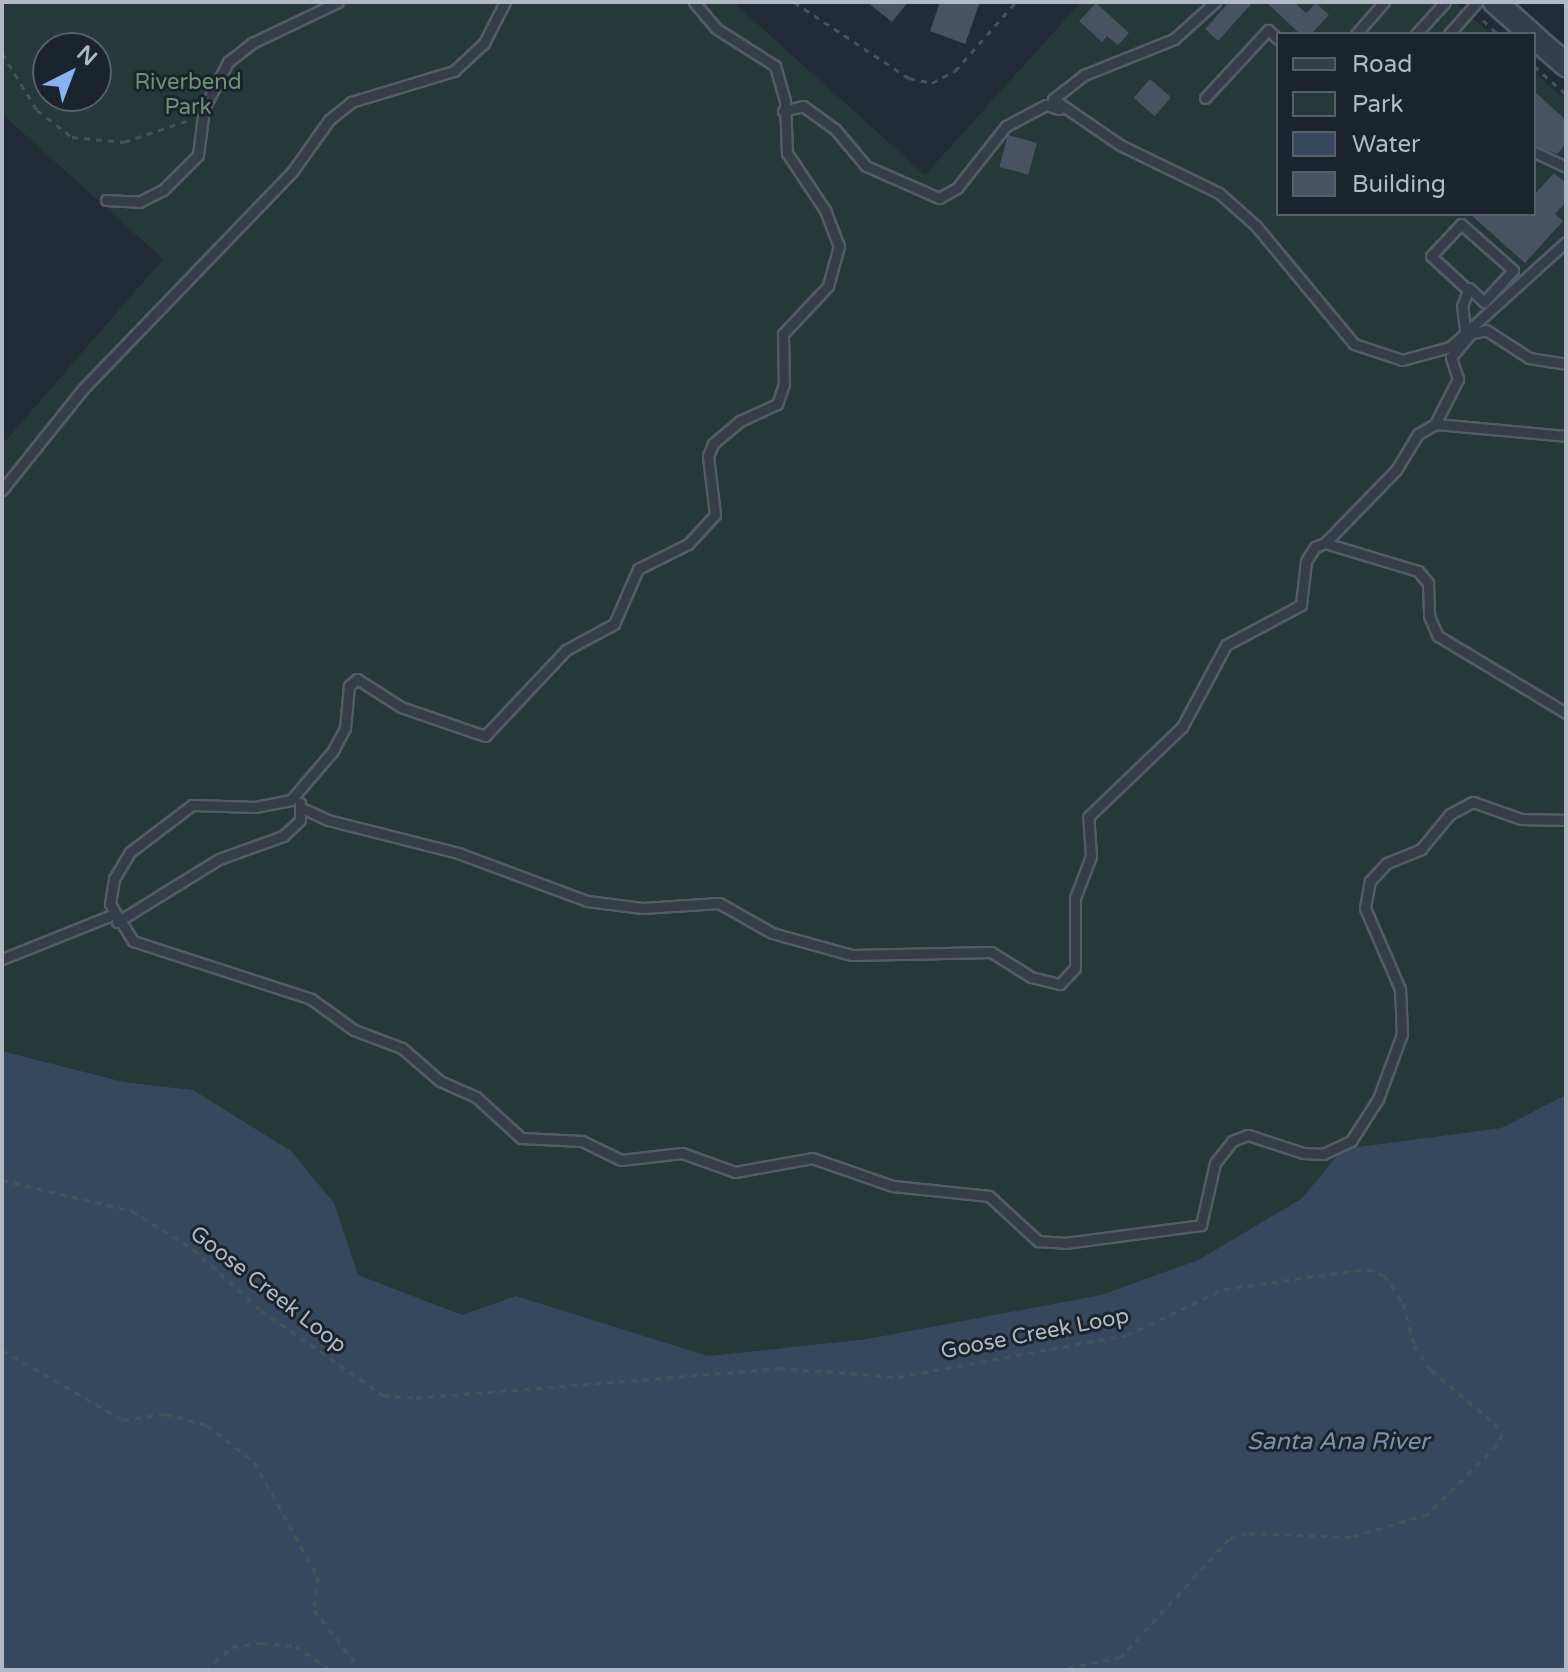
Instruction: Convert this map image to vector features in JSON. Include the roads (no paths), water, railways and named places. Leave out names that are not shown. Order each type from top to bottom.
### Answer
[{"type":"street","points":[[1495,2],[1529,32]]},
{"type":"street","points":[[1536,39],[1566,65]]},
{"type":"lane","points":[[106,200],[139,202],[187,169],[205,134],[208,100],[228,62],[252,43],[338,2]]},
{"type":"lane","points":[[2,490],[83,389],[292,172],[329,120],[351,102],[454,71],[484,43],[505,2]]},
{"type":"lane","points":[[694,2],[717,29],[775,66],[787,153],[825,210],[838,262],[828,286],[783,334],[784,384],[777,404],[740,421],[713,444],[708,456],[715,515],[709,525],[638,569],[614,624],[566,650],[485,736],[401,707],[357,679],[349,686],[345,728],[332,752],[297,795],[256,807],[210,801],[175,813],[121,865],[111,891],[115,919],[147,950],[215,963],[257,984],[311,999],[354,1030],[402,1048],[440,1081],[476,1097],[521,1138],[582,1141],[621,1160],[682,1153],[735,1172],[812,1158],[893,1186],[989,1196],[1038,1241],[1065,1243],[1201,1225],[1215,1163],[1232,1141],[1248,1135],[1303,1153],[1323,1154],[1351,1141],[1378,1099],[1402,1034],[1400,989],[1365,908],[1370,881],[1387,863],[1421,849],[1450,814],[1473,802],[1521,819],[1566,820]]},
{"type":"lane","points":[[1215,2],[1174,39],[1058,90],[1057,105],[1219,193],[1256,226],[1354,344],[1402,360],[1450,347],[1486,318],[1566,242]]},
{"type":"lane","points":[[1358,32],[1384,2]]},
{"type":"lane","points":[[1418,32],[1445,2]]},
{"type":"lane","points":[[1451,32],[1477,2]]},
{"type":"lane","points":[[1205,98],[1268,30],[1276,37]]},
{"type":"lane","points":[[783,111],[803,106],[835,129],[866,166],[939,198],[957,188],[1006,126],[1037,108],[1059,109],[1122,149],[1218,195],[1358,349],[1396,362],[1456,347]]},
{"type":"lane","points":[[1536,153],[1566,167]]},
{"type":"lane","points":[[1466,335],[1468,290],[1431,256],[1461,224],[1513,270],[1484,302],[1468,290]]},
{"type":"lane","points":[[1486,318],[1486,330]]},
{"type":"lane","points":[[302,808],[328,820],[469,856],[579,899],[643,908],[719,903],[772,933],[852,955],[991,952],[1031,977],[1060,984],[1075,968],[1075,898],[1091,856],[1093,810],[1182,727],[1226,645],[1301,605],[1306,561],[1396,470],[1418,434],[1435,424],[1458,379],[1451,357],[1456,347],[1466,335],[1486,330],[1529,358],[1566,364]]},
{"type":"lane","points":[[1435,424],[1566,436]]},
{"type":"lane","points":[[1325,543],[1418,571],[1428,583],[1429,616],[1438,636],[1566,713]]},
{"type":"lane","points":[[2,959],[115,919],[219,859],[273,843],[300,820],[302,808],[297,795]]},
{"type":"water","name":"Santa Ana River","points":[[2,1051],[124,1082],[193,1090],[291,1151],[334,1203],[358,1275],[462,1315],[516,1296],[708,1356],[867,1339],[1101,1295],[1198,1260],[1301,1199],[1343,1149],[1501,1128],[1566,1095],[1566,1670],[2,1670]]},
{"type":"park label","name":"Riverbend Park","points":[[188,94]]}]
